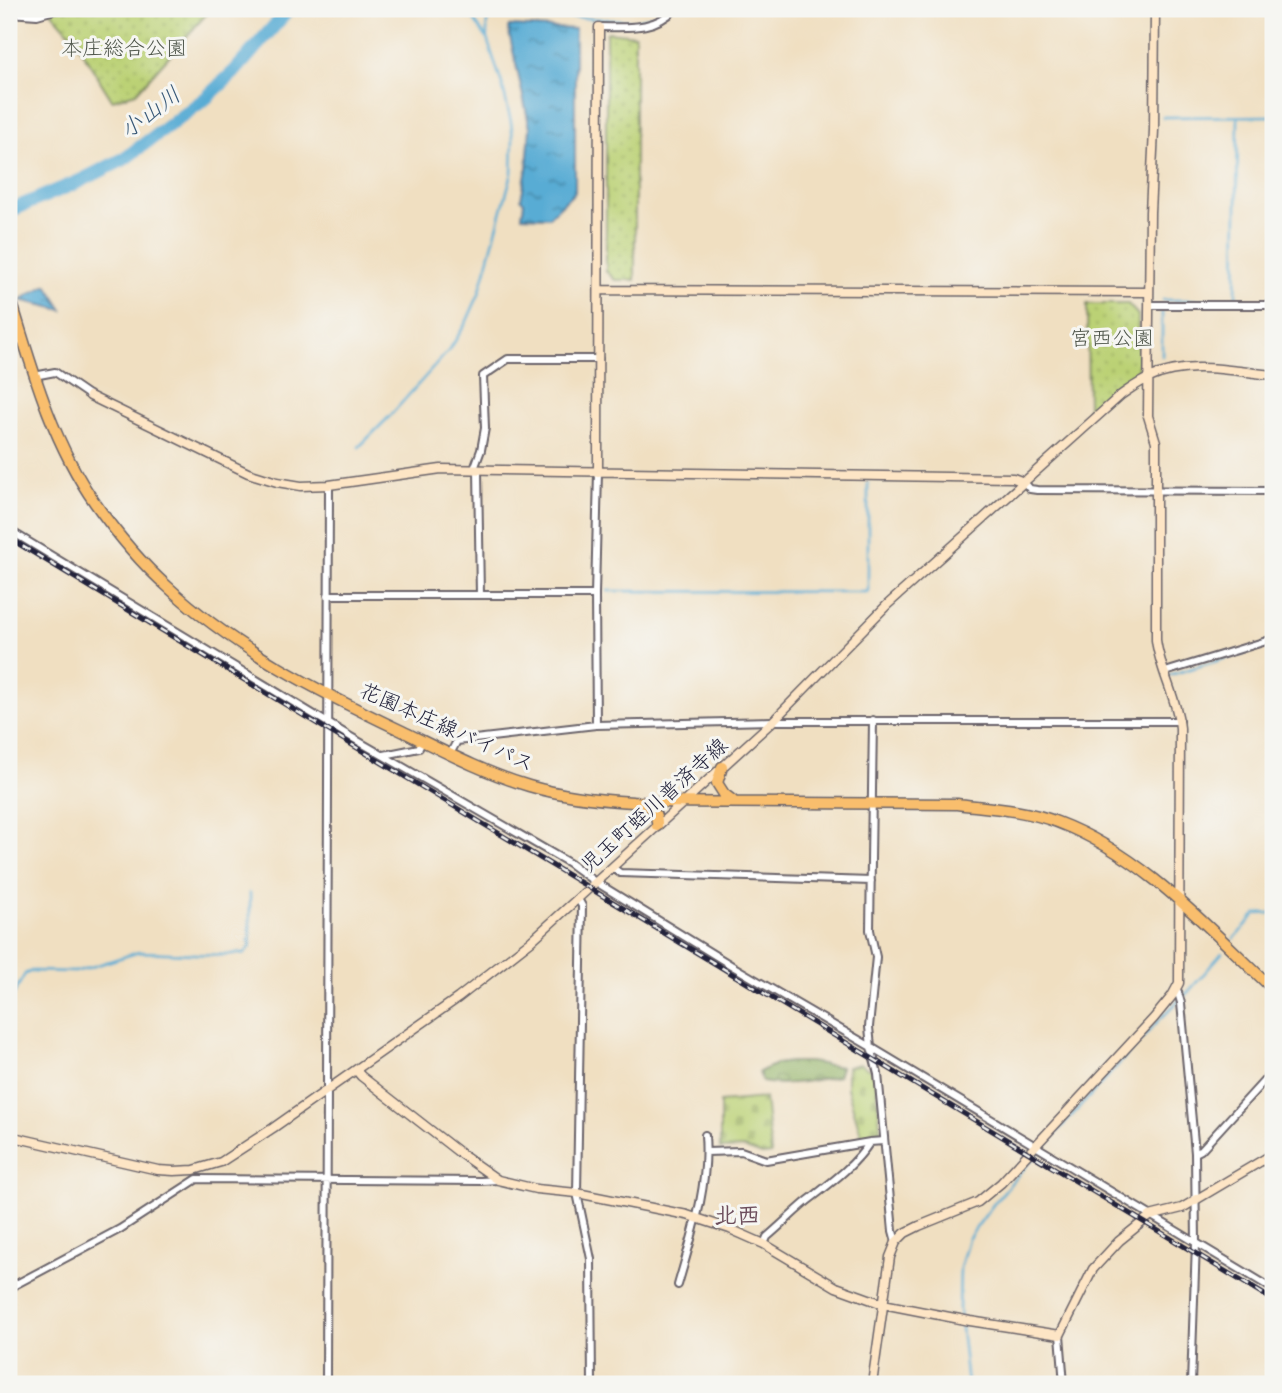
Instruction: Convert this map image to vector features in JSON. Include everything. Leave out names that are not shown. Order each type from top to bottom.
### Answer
[{"type":"main road","name":"花園本庄線バイパス","points":[[9,293],[34,376],[52,423],[94,502],[167,587],[262,658],[450,754],[528,786],[555,792],[601,800],[642,802],[957,804],[1002,809],[1054,821],[1083,833],[1139,866],[1273,989]]},
{"type":"main road","points":[[722,767],[717,783],[733,802]]},
{"type":"main road","points":[[642,802],[657,814],[657,826]]},
{"type":"street","points":[[9,13],[37,15],[58,9]]},
{"type":"street","points":[[596,725],[599,27],[637,28],[663,19],[675,9]]},
{"type":"street","points":[[872,1384],[890,1257],[896,1242],[919,1226],[978,1202],[1001,1183],[1154,1018],[1177,989],[1180,976],[1180,721],[1156,640],[1156,442],[1148,416],[1155,9]]},
{"type":"street","points":[[599,290],[1149,292]]},
{"type":"street","points":[[1149,305],[1273,305]]},
{"type":"street","points":[[9,341],[23,340]]},
{"type":"street","points":[[480,595],[476,470],[485,428],[483,376],[508,359],[599,359]]},
{"type":"street","name":"児玉町蛭川普済寺線","points":[[9,1136],[158,1170],[194,1170],[221,1162],[328,1090],[505,963],[613,868],[773,720],[887,605],[1121,395],[1149,377],[1175,369],[1196,367],[1273,375]]},
{"type":"street","points":[[34,376],[55,372],[90,397],[248,473],[292,485],[329,485],[440,469],[1013,478],[1024,482],[1030,489],[1037,490],[1273,491]]},
{"type":"street","points":[[326,1384],[329,485]]},
{"type":"street","points":[[9,530],[328,723],[569,863],[595,882],[743,972],[1273,1289]]},
{"type":"street","points":[[328,595],[595,595]]},
{"type":"street","points":[[1165,672],[1273,639]]},
{"type":"street","points":[[450,754],[457,741],[596,725],[773,720],[1180,721]]},
{"type":"street","points":[[873,720],[870,930],[876,957],[869,1027],[878,1074],[896,1242]]},
{"type":"street","points":[[384,755],[419,748],[422,741]]},
{"type":"street","points":[[613,868],[620,873],[871,881]]},
{"type":"street","points":[[578,899],[582,906],[577,1194],[592,1259],[592,1384]]},
{"type":"street","points":[[1177,989],[1181,1003],[1195,1153],[1196,1243],[1191,1384]]},
{"type":"street","points":[[356,1070],[461,1154],[498,1180]]},
{"type":"street","points":[[1195,1153],[1201,1150],[1273,1071]]},
{"type":"street","points":[[678,1284],[702,1195],[705,1135]]},
{"type":"street","points":[[706,1152],[741,1151],[766,1160],[884,1141]]},
{"type":"street","points":[[764,1244],[767,1237],[863,1153],[870,1142]]},
{"type":"street","points":[[1064,1384],[1060,1335],[1093,1269],[1119,1241],[1150,1216],[1175,1211],[1273,1154]]},
{"type":"street","points":[[194,1170],[197,1179]]},
{"type":"street","points":[[9,1288],[120,1229],[197,1179],[498,1180],[536,1189],[642,1205],[697,1218],[764,1244],[836,1287],[883,1304],[1060,1335]]},
{"type":"green space","name":"本庄総合公園","points":[[49,9],[211,9],[136,93],[112,100],[71,34]]},
{"type":"green space","points":[[608,32],[635,35],[635,280],[615,280],[606,271]]},
{"type":"green space","name":"宮西公園","points":[[1087,304],[1128,304],[1138,315],[1138,369],[1131,379],[1088,413]]},
{"type":"green space","points":[[791,1062],[841,1067],[838,1076],[790,1083],[762,1082],[759,1072],[776,1064]]},
{"type":"green space","points":[[860,1064],[875,1073],[881,1134],[862,1137],[847,1088],[847,1067]]},
{"type":"green space","points":[[765,1098],[771,1154],[762,1155],[743,1148],[720,1149],[720,1102]]},
{"type":"water","points":[[509,26],[575,29],[575,192],[549,217],[522,216],[524,202],[521,199],[530,128]]},
{"type":"water","points":[[47,285],[63,310],[20,300]]},
{"type":"waterway","name":"小山川","points":[[9,211],[124,159],[206,98],[234,72],[289,9]]},
{"type":"waterway","points":[[359,447],[450,349],[466,323],[479,294],[512,173],[513,139],[502,84],[487,39],[470,9]]},
{"type":"waterway","points":[[487,39],[487,14],[490,12],[634,21],[664,9]]},
{"type":"waterway","points":[[1163,117],[1273,116]]},
{"type":"waterway","points":[[1163,300],[1236,300],[1238,117]]},
{"type":"waterway","points":[[1162,311],[1162,356]]},
{"type":"waterway","points":[[608,591],[868,592],[868,483]]},
{"type":"waterway","points":[[1170,675],[1273,644]]},
{"type":"waterway","points":[[9,1002],[25,974],[32,971],[75,972],[139,952],[222,955],[245,953],[250,947],[250,893]]},
{"type":"waterway","points":[[1234,939],[1256,914],[1273,913]]},
{"type":"waterway","points":[[967,1384],[959,1309],[960,1268],[968,1239],[1017,1176],[1222,953]]},
{"type":"railway","points":[[9,538],[1273,1300]]},
{"type":"district","name":"北西","points":[[737,1215]]}]
